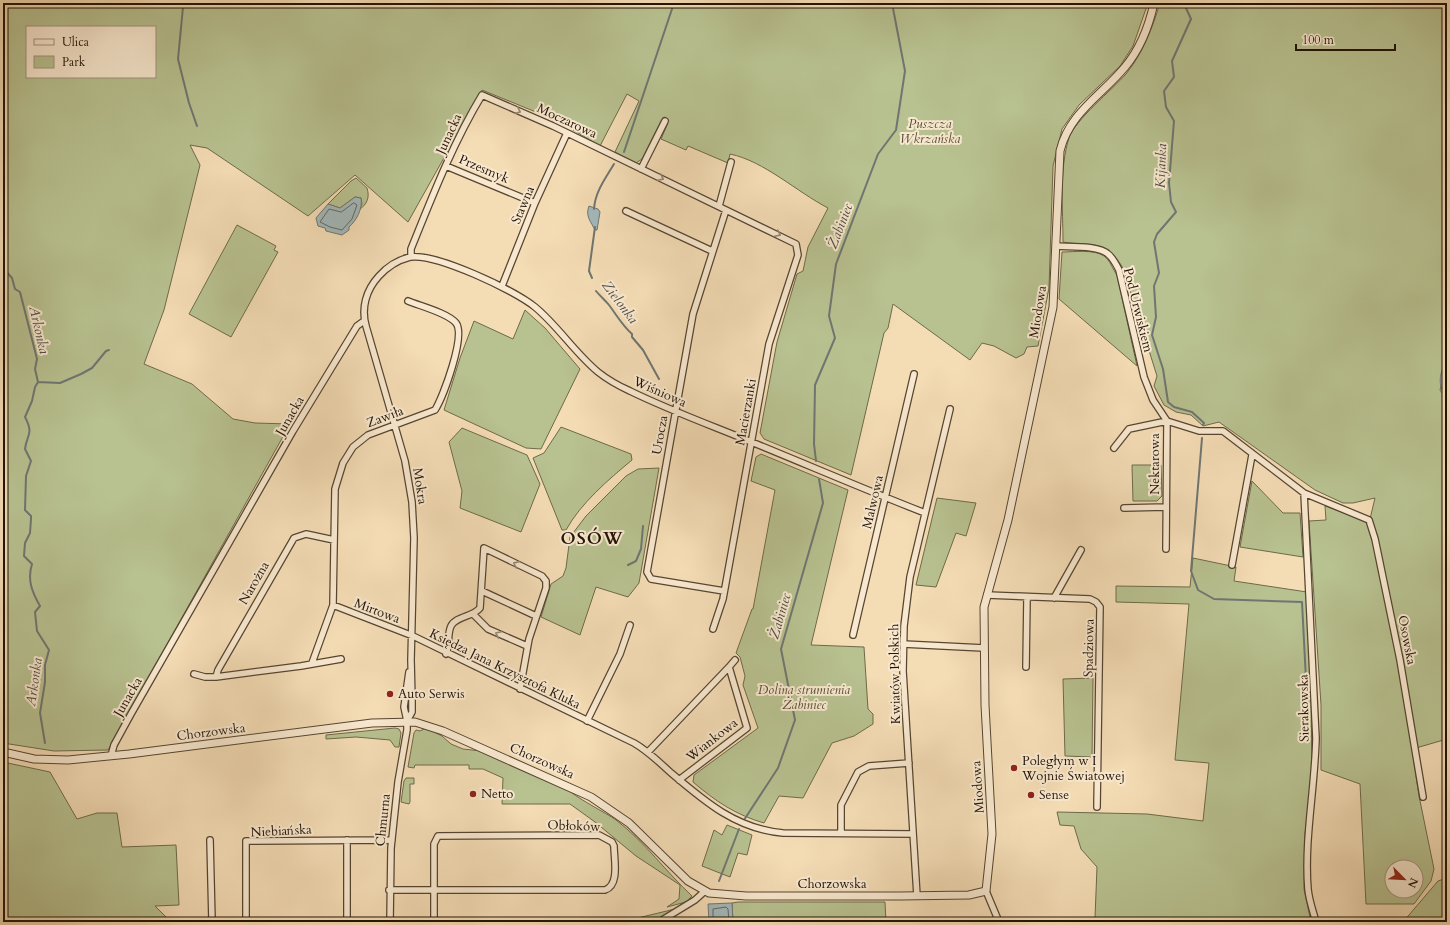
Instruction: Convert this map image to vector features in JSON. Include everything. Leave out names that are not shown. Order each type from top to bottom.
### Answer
[{"type":"street","name":"Miodowa","points":[[999,922],[986,891],[992,834],[985,704],[984,609],[1008,520],[1052,312],[1059,159],[1064,137],[1076,116],[1118,75],[1132,58],[1147,28],[1154,3]]},
{"type":"street","name":"Moczarowa","points":[[482,95],[567,133],[792,241]]},
{"type":"street","name":"Junacka","points":[[410,257],[411,249],[446,166],[471,113],[482,95]]},
{"type":"street","points":[[641,169],[664,121]]},
{"type":"street","name":"Stawna","points":[[502,286],[535,203],[567,133]]},
{"type":"street","points":[[719,206],[731,162]]},
{"type":"street","name":"Przesmyk","points":[[446,166],[535,203]]},
{"type":"street","name":"Urocza","points":[[724,591],[649,578],[647,572],[693,314],[726,210]]},
{"type":"street","points":[[626,211],[712,251]]},
{"type":"street","name":"Macierzanki","points":[[713,628],[718,616],[724,591],[772,334],[798,255],[797,247],[792,241]]},
{"type":"street","name":"Pod Urwiskiem","points":[[1056,246],[1098,249],[1107,253],[1114,260],[1119,270],[1144,378],[1154,400],[1167,421]]},
{"type":"street","points":[[364,321],[365,301],[374,281],[389,267],[400,260],[410,257]]},
{"type":"street","name":"Wiśniowa","points":[[410,257],[423,257],[434,260],[502,286],[523,298],[539,310],[587,362],[603,376],[633,392],[925,513]]},
{"type":"street","name":"Zawiła","points":[[312,663],[333,605],[336,483],[343,463],[350,451],[361,439],[372,432],[434,410],[444,391],[459,332],[457,324],[452,319],[408,301]]},
{"type":"street","name":"Junacka","points":[[111,756],[114,746],[131,714],[293,431],[357,326],[364,321]]},
{"type":"street","name":"Mokra","points":[[364,321],[407,468],[413,511],[413,636],[411,660],[412,707],[407,722]]},
{"type":"street","name":"Malwowa","points":[[853,635],[914,374]]},
{"type":"street","name":"Kwiatów Polskich","points":[[917,896],[903,644],[906,600],[950,409]]},
{"type":"street","points":[[1114,448],[1129,429],[1167,421],[1199,431],[1223,431],[1252,455],[1304,493]]},
{"type":"street","name":"Nektarowa","points":[[1166,549],[1167,421]]},
{"type":"street","points":[[1232,565],[1252,455]]},
{"type":"street","name":"Osowska","points":[[1304,493],[1369,520],[1375,539],[1400,660],[1422,797]]},
{"type":"street","name":"Sierakowska","points":[[1304,493],[1316,725],[1316,770],[1309,832],[1308,889],[1316,922]]},
{"type":"street","name":"Nektarowa","points":[[1124,508],[1166,507]]},
{"type":"street","name":"Narożna","points":[[216,677],[218,670],[294,538],[306,534],[334,540]]},
{"type":"street","points":[[446,654],[451,626],[456,621],[473,614],[480,608],[484,548],[542,576],[546,581],[546,588],[527,646],[520,689]]},
{"type":"street","points":[[1054,598],[1081,550]]},
{"type":"street","points":[[482,591],[536,616]]},
{"type":"street","name":"Spadziowa","points":[[987,595],[1027,598],[1090,599],[1096,602],[1100,607],[1098,807]]},
{"type":"street","points":[[1026,667],[1027,598]]},
{"type":"street","name":"Mirtowa","points":[[333,605],[413,636]]},
{"type":"street","points":[[473,614],[488,629],[527,646]]},
{"type":"street","name":"Księdza Jana Krzysztofa Kluka","points":[[587,721],[620,654],[630,625]]},
{"type":"street","name":"Księdza Jana Krzysztofa Kluka","points":[[413,636],[446,654],[634,743],[648,752],[679,780],[717,810],[729,817],[753,827],[783,833],[914,834]]},
{"type":"street","points":[[903,644],[984,648]]},
{"type":"street","points":[[194,674],[205,677],[216,677],[341,659]]},
{"type":"street","points":[[648,752],[735,660]]},
{"type":"street","name":"Wiankowa","points":[[679,780],[747,728],[729,667]]},
{"type":"street","name":"Chorzowska","points":[[3,752],[34,759],[59,760],[111,756],[359,725],[407,722],[443,730],[591,796],[623,818],[684,877],[705,891],[719,895],[738,896],[969,895],[986,891]]},
{"type":"street","name":"Chmurna","points":[[390,922],[389,890],[392,840],[407,722]]},
{"type":"street","points":[[841,833],[841,805],[858,772],[869,766],[909,763]]},
{"type":"street","name":"Obłoków","points":[[389,890],[434,890],[607,889],[612,885],[614,878],[614,846],[608,839],[599,835],[441,836],[436,838],[434,844],[434,890],[434,922]]},
{"type":"street","points":[[210,840],[212,921],[262,922]]},
{"type":"street","points":[[347,840],[348,922]]},
{"type":"street","name":"Niebiańska","points":[[246,922],[246,841],[392,840]]},
{"type":"street","points":[[659,922],[696,900],[705,891]]},
{"type":"green space","name":"Puszcza Wkrzańska","points":[[3,3],[1148,3],[1133,46],[1120,66],[1079,105],[1062,129],[1053,166],[1049,288],[1038,346],[1027,347],[1024,354],[1016,358],[994,346],[982,343],[970,360],[893,304],[888,328],[884,333],[851,475],[764,439],[760,433],[777,342],[797,274],[803,271],[808,247],[828,208],[768,170],[743,158],[730,154],[728,163],[688,146],[686,150],[661,139],[668,123],[662,119],[642,159],[636,163],[615,152],[639,101],[627,94],[600,146],[558,121],[482,90],[408,222],[355,175],[308,216],[207,148],[190,145],[200,165],[164,310],[144,364],[192,384],[233,419],[255,423],[290,424],[108,750],[54,751],[3,743]]},
{"type":"green space","points":[[1160,3],[1447,3],[1447,362],[1440,390],[1447,400],[1447,739],[1416,748],[1370,519],[1375,498],[1353,503],[1343,503],[1315,490],[1219,422],[1203,426],[1191,415],[1176,412],[1164,405],[1154,386],[1157,376],[1123,268],[1116,258],[1104,248],[1063,242],[1063,176],[1069,138],[1078,123],[1120,81],[1132,66],[1154,22]]},
{"type":"green space","points":[[356,178],[367,188],[368,192],[366,203],[362,208],[359,210],[362,204],[361,198],[355,197],[340,208],[328,204],[351,181]]},
{"type":"green space","points":[[237,225],[276,246],[274,250],[278,252],[231,337],[189,314]]},
{"type":"green space","points":[[1062,252],[1095,252],[1104,256],[1110,262],[1117,275],[1137,366],[1059,299]]},
{"type":"green space","points":[[525,310],[545,328],[580,369],[541,449],[526,448],[444,410],[460,358],[474,321],[513,339]]},
{"type":"green space","points":[[561,427],[631,454],[632,460],[587,501],[579,510],[566,530],[562,530],[533,458],[544,453]]},
{"type":"green space","points":[[462,428],[527,455],[540,484],[521,532],[460,508],[462,491],[449,442]]},
{"type":"green space","name":"Dolina strumienia Żabiniec","points":[[761,454],[848,490],[811,645],[864,647],[868,709],[873,714],[873,724],[854,736],[832,743],[803,798],[779,796],[764,823],[744,816],[726,807],[693,782],[694,775],[758,728],[743,685],[745,676],[740,657],[736,653],[753,609],[775,490],[751,481],[756,457]]},
{"type":"green space","points":[[1132,465],[1161,465],[1162,496],[1157,501],[1133,501]]},
{"type":"green space","points":[[659,468],[639,583],[628,597],[596,587],[580,635],[541,617],[551,584],[563,576],[566,568],[570,537],[586,516],[626,476],[638,469]]},
{"type":"green space","points":[[1252,481],[1283,513],[1300,513],[1303,557],[1240,547]]},
{"type":"green space","points":[[937,498],[976,503],[966,536],[956,533],[936,587],[916,585]]},
{"type":"green space","points":[[1325,506],[1368,522],[1374,539],[1399,660],[1419,796],[1434,869],[1431,881],[1424,890],[1424,859],[1384,859],[1384,899],[1418,899],[1414,904],[1366,904],[1360,784],[1321,770],[1321,705],[1309,521],[1326,520]]},
{"type":"green space","points":[[1193,558],[1236,567],[1234,581],[1307,592],[1312,771],[1305,834],[1304,889],[1311,922],[1117,922],[1095,918],[1097,867],[1081,849],[1074,826],[1060,825],[1057,812],[1147,814],[1203,821],[1209,763],[1175,760],[1189,604],[1116,602],[1116,586],[1190,587]]},
{"type":"green space","points":[[1093,678],[1092,757],[1065,756],[1063,679]]},
{"type":"green space","points":[[395,728],[399,729],[401,733],[399,747],[395,747],[390,740],[356,737],[326,739],[326,735]]},
{"type":"green space","points":[[426,728],[442,736],[451,744],[463,749],[481,751],[568,789],[576,796],[616,820],[627,829],[692,896],[686,902],[667,907],[679,899],[680,885],[636,856],[595,822],[570,804],[502,804],[503,778],[483,769],[469,769],[469,765],[415,765],[414,768],[408,767],[414,733],[416,730],[420,731]]},
{"type":"green space","points":[[3,762],[50,772],[77,819],[97,813],[117,813],[122,847],[176,845],[179,905],[155,906],[171,922],[3,922]]},
{"type":"green space","points":[[406,778],[414,778],[414,784],[410,784],[409,804],[401,802],[404,781]]},
{"type":"green space","points":[[727,825],[752,835],[747,855],[738,853],[730,877],[702,866],[714,830],[722,835]]},
{"type":"green space","points":[[1447,878],[1447,922],[1403,922],[1424,899],[1438,881]]},
{"type":"green space","points":[[885,902],[886,922],[733,922],[732,903]]},
{"type":"green space","points":[[675,909],[654,922],[621,922]]},
{"type":"water","points":[[355,197],[361,198],[361,206],[356,218],[349,227],[349,230],[342,235],[326,231],[325,228],[318,226],[316,218],[328,204],[340,208]]},
{"type":"water","points":[[589,206],[598,209],[600,212],[597,230],[595,230],[589,219]]},
{"type":"water","points":[[1447,362],[1447,400],[1442,391],[1440,377]]},
{"type":"water","points":[[732,903],[733,922],[709,922],[708,904]]},
{"type":"waterway","name":"Zielonka","points":[[624,152],[674,3]]},
{"type":"waterway","name":"Żabiniec","points":[[816,461],[814,444],[815,385],[835,338],[829,316],[836,264],[878,154],[896,130],[905,71],[892,3]]},
{"type":"waterway","name":"Kijanka","points":[[1188,3],[1186,8],[1191,19],[1172,61],[1174,77],[1164,91],[1166,107],[1174,121],[1169,183],[1171,202],[1176,212],[1157,234],[1154,242],[1159,273],[1154,286],[1156,317],[1152,335],[1163,369],[1168,402],[1174,407],[1192,412],[1204,423],[1203,425]]},
{"type":"waterway","points":[[183,7],[178,59],[189,103],[197,126]]},
{"type":"waterway","name":"Zielonka","points":[[594,209],[598,191],[614,164]]},
{"type":"waterway","name":"Zielonka","points":[[592,278],[589,271],[595,227]]},
{"type":"waterway","name":"Arkonka","points":[[3,268],[12,278],[15,289],[20,292],[37,359],[35,369],[38,382],[25,417],[29,427],[29,434],[25,449],[31,461],[26,476],[25,510],[31,516],[31,519],[30,533],[25,543],[24,556],[32,564],[30,581],[40,606],[35,612],[37,631],[49,650],[45,665],[45,682],[40,713],[45,743]]},
{"type":"waterway","name":"Zielonka","points":[[596,291],[632,334],[632,337],[643,350],[659,379]]},
{"type":"waterway","points":[[38,382],[60,383],[81,374],[92,368],[106,351],[109,350]]},
{"type":"waterway","points":[[1202,438],[1191,571],[1198,590],[1214,599],[1302,602],[1308,719]]},
{"type":"waterway","name":"Żabiniec","points":[[744,820],[778,768],[795,720],[781,649],[823,503],[819,479]]},
{"type":"waterway","points":[[628,565],[636,561],[641,549],[643,526]]},
{"type":"waterway","name":"Żabiniec","points":[[719,881],[739,829]]},
{"type":"place","name":"Auto Serwis","points":[[390,694]]},
{"type":"place","name":"Poległym w I Wojnie Światowej","points":[[1014,768]]},
{"type":"place","name":"Netto","points":[[473,794]]},
{"type":"place","name":"Sense","points":[[1031,795]]},
{"type":"district","name":"OSÓW","points":[[592,538]]}]
